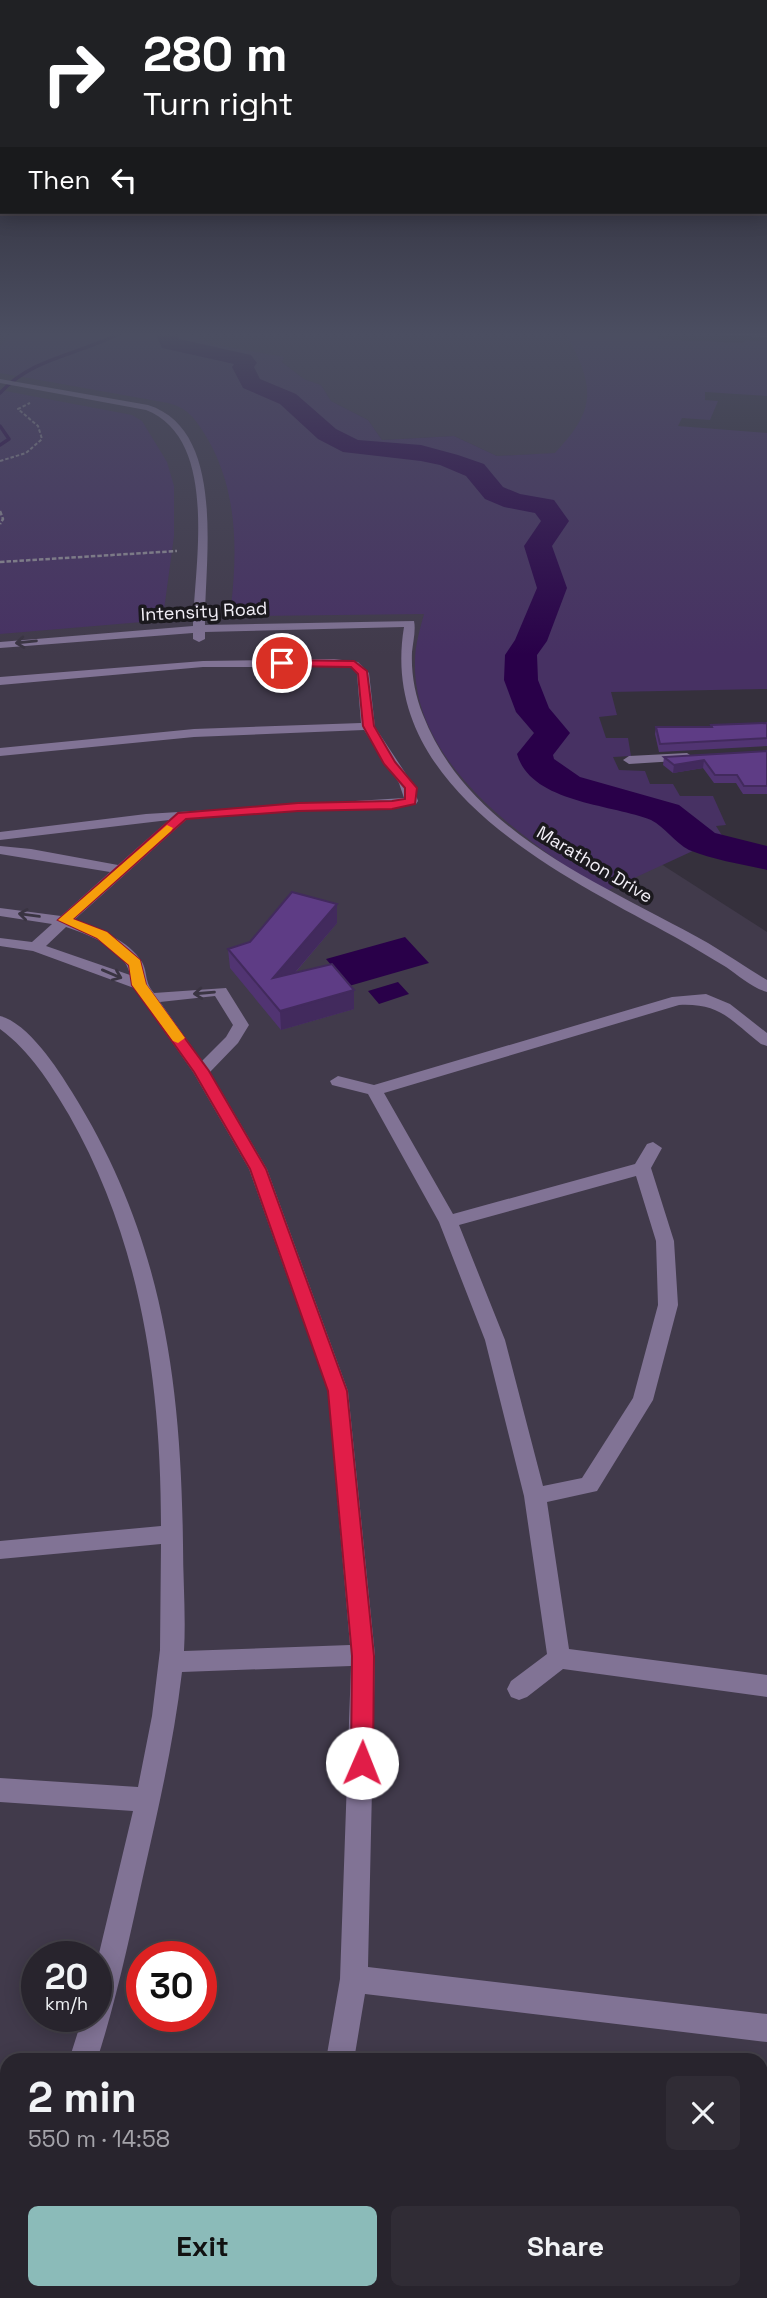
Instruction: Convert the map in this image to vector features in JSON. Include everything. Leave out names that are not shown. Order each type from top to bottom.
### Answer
[{"type":"street","points":[[183,440],[195,463],[203,500],[205,535],[199,634]]},
{"type":"street","name":"Intensity Road","points":[[0,645],[199,634],[409,628]]},
{"type":"street","name":"Marathon Drive","points":[[409,628],[405,674],[411,706],[426,739],[456,782],[499,826],[540,857],[588,887],[705,948],[767,987]]},
{"type":"street","name":"Intensity Road","points":[[0,656],[199,634]]},
{"type":"street","points":[[0,681],[204,664],[354,664],[363,673],[369,726],[390,764],[411,788],[411,801],[392,805],[298,807],[115,819],[0,836]]},
{"type":"street","points":[[0,752],[194,733],[369,726]]},
{"type":"street","points":[[629,760],[698,756]]},
{"type":"street","points":[[35,947],[183,816]]},
{"type":"street","points":[[0,850],[31,853],[120,870]]},
{"type":"street","points":[[0,912],[64,920],[102,935],[135,963],[144,991],[201,1071],[258,1169],[338,1391],[363,1656],[355,1979],[341,2053]]},
{"type":"street","points":[[0,942],[35,947],[144,991],[220,992],[241,1025],[232,1040],[201,1071]]},
{"type":"street","points":[[338,1082],[374,1090],[678,1000],[706,999],[724,1007],[767,1041]]},
{"type":"street","points":[[0,1021],[17,1032],[35,1052],[66,1095],[98,1152],[130,1222],[154,1312],[169,1412],[171,1662],[148,1800],[100,2010],[85,2053]]},
{"type":"street","points":[[374,1090],[448,1222],[495,1340],[536,1496],[559,1658]]},
{"type":"street","points":[[448,1222],[642,1168],[653,1148]]},
{"type":"street","points":[[536,1496],[589,1485],[643,1400],[668,1305],[665,1241],[642,1168]]},
{"type":"street","points":[[0,1550],[172,1534]]},
{"type":"street","points":[[171,1662],[363,1656]]},
{"type":"street","points":[[519,1689],[559,1658],[767,1686]]},
{"type":"street","points":[[0,1790],[148,1800]]},
{"type":"street","points":[[355,1979],[767,2028]]},
{"type":"path","points":[[0,461],[26,453],[41,440]]},
{"type":"path","points":[[0,511],[3,519],[0,524]]},
{"type":"path","points":[[0,562],[177,551]]},
{"type":"shaded area","points":[[0,440],[279,440],[622,843],[661,864],[767,932],[767,2053],[0,2053]]},
{"type":"shaded area","points":[[0,440],[154,440],[167,462],[174,486],[174,536],[163,617],[154,621],[0,634]]},
{"type":"shaded area","points":[[208,440],[463,440],[497,456],[555,453],[566,440],[767,440],[767,689],[611,692],[617,715],[599,717],[606,738],[628,738],[631,756],[613,757],[619,770],[645,771],[650,784],[673,784],[680,796],[713,796],[726,825],[716,826],[723,837],[604,892],[542,849],[480,797],[453,767],[432,734],[419,699],[415,661],[424,614],[249,616],[233,612],[232,517],[229,495]]},
{"type":"shaded area","points":[[463,440],[590,440],[590,452],[497,456]]},
{"type":"shaded area","points":[[405,937],[429,963],[349,986],[326,959]]},
{"type":"shaded area","points":[[398,982],[409,994],[379,1004],[368,991]]},
{"type":"building","points":[[767,723],[767,738],[660,744],[656,727],[712,727],[711,725]]},
{"type":"building","points":[[767,751],[767,786],[744,786],[737,775],[715,775],[704,760],[674,765],[664,757]]},
{"type":"building","points":[[292,892],[337,904],[273,978],[332,964],[354,990],[280,1011],[228,949],[250,942]]},
{"type":"waterway","points":[[0,445],[7,440]]},
{"type":"waterway","points":[[339,440],[352,447],[421,453],[449,460],[475,470],[494,493],[514,501],[544,506],[555,521],[538,546],[552,588],[531,641],[521,655],[521,680],[533,712],[553,733],[535,754],[538,764],[567,785],[666,813],[701,841],[767,858]]},
{"type":"slow traffic","points":[[167,828],[64,920],[102,935],[135,963],[139,985],[178,1038]]},
{"type":"route","points":[[282,663],[354,664],[363,673],[369,726],[390,764],[411,788],[411,801],[392,805],[298,807],[183,816],[146,845],[64,920],[102,935],[135,963],[139,985],[201,1071],[258,1169],[338,1391],[363,1656],[362,1763]]}]
